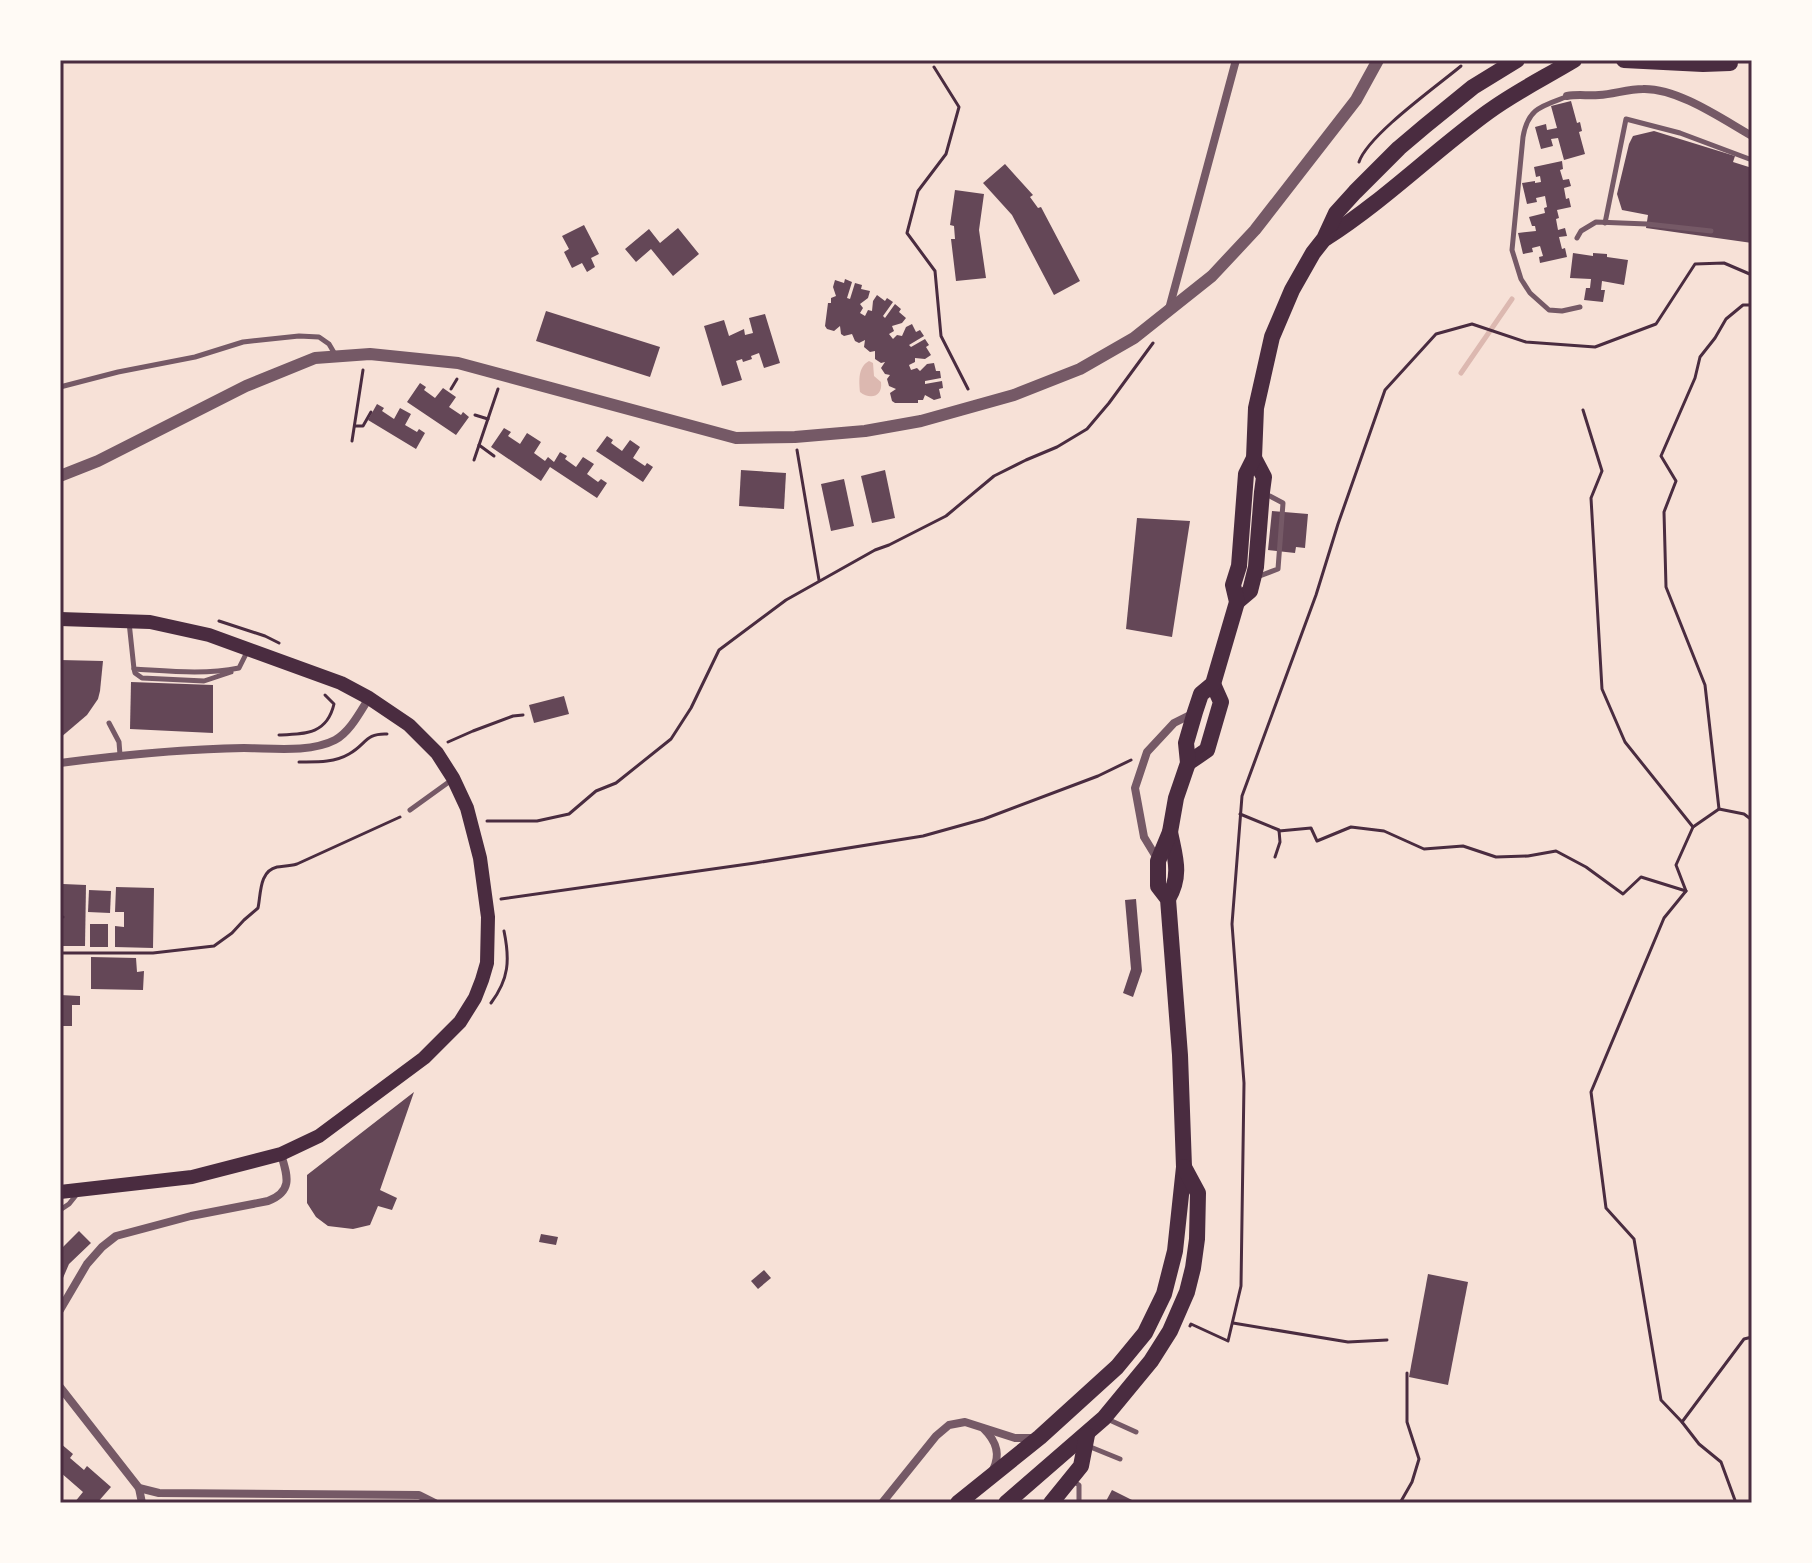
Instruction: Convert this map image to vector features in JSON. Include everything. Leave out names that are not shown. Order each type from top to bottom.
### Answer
[{"type":"main road","points":[[1168,899],[1158,886],[1158,861],[1170,832],[1176,798],[1188,763],[1186,743],[1195,712],[1201,694],[1213,684],[1237,602],[1233,585],[1239,566],[1246,474],[1254,458],[1256,408],[1272,337],[1292,290],[1324,239],[1336,213],[1399,148],[1473,87],[1517,60]]},
{"type":"main road","points":[[1324,239],[1353,220],[1491,110],[1574,60]]},
{"type":"main road","points":[[1624,60],[1703,64],[1732,61]]},
{"type":"main road","points":[[1237,602],[1250,591],[1256,567],[1264,477],[1254,458]]},
{"type":"main road","points":[[60,619],[150,622],[249,649],[341,683],[409,725],[437,753],[467,808],[474,828],[488,917],[487,963],[475,998],[460,1022],[424,1058],[319,1136],[281,1154],[192,1177],[71,1191]]},
{"type":"main road","points":[[1188,763],[1207,750],[1221,702],[1213,684]]},
{"type":"main road","points":[[958,1503],[1040,1437],[1117,1367],[1145,1333],[1157,1312],[1172,1270],[1184,1167],[1180,1055],[1168,899],[1175,886],[1177,864],[1170,832]]},
{"type":"main road","points":[[1006,1503],[1050,1464],[1086,1440],[1162,1345],[1187,1292],[1197,1239],[1198,1193],[1184,1167]]},
{"type":"main road","points":[[1051,1503],[1081,1466],[1086,1440]]},
{"type":"street","points":[[1169,310],[1236,60]]},
{"type":"street","points":[[60,476],[98,461],[246,386],[315,358],[370,354],[458,363],[736,438],[865,431],[921,421],[1014,395],[1080,369],[1134,338],[1212,276],[1255,230],[1356,100],[1378,60]]},
{"type":"street","points":[[1567,96],[1646,89],[1664,92],[1688,101],[1752,136]]},
{"type":"street","points":[[60,763],[120,755],[317,746],[342,736],[369,698]]},
{"type":"street","points":[[1158,861],[1144,837],[1135,788],[1147,752],[1174,723],[1195,712]]},
{"type":"street","points":[[60,1310],[87,1264],[116,1236],[277,1197],[283,1192],[287,1178],[281,1154]]},
{"type":"street","points":[[60,1387],[139,1488],[142,1503]]},
{"type":"street","points":[[882,1503],[942,1429],[965,1422],[1015,1438],[1040,1437]]},
{"type":"street","points":[[980,1426],[992,1438],[998,1454],[988,1479]]},
{"type":"street","points":[[139,1488],[159,1493],[419,1495],[435,1503]]},
{"type":"lane","points":[[1567,96],[1537,108],[1527,121],[1512,250],[1521,279],[1542,305],[1554,312],[1580,307]]},
{"type":"lane","points":[[1605,223],[1626,119],[1680,133],[1752,160]]},
{"type":"lane","points":[[1577,238],[1588,225],[1596,222],[1711,231]]},
{"type":"lane","points":[[60,387],[195,357],[243,342],[319,337],[329,344],[336,357]]},
{"type":"lane","points":[[129,620],[134,669],[203,673],[239,668],[249,649]]},
{"type":"lane","points":[[109,723],[119,742],[120,755]]},
{"type":"lane","points":[[410,810],[453,778]]},
{"type":"lane","points":[[60,1210],[69,1204],[71,1191]]},
{"type":"lane","points":[[1104,1418],[1136,1432]]},
{"type":"lane","points":[[1086,1440],[1120,1459]]},
{"type":"lane","points":[[1070,1480],[1079,1485],[1079,1503]]},
{"type":"path","points":[[1359,162],[1362,153],[1380,134],[1461,66]]},
{"type":"path","points":[[934,67],[959,107],[946,154],[918,191],[907,233],[935,271],[941,336],[968,389]]},
{"type":"path","points":[[1187,1331],[1191,1324],[1228,1341],[1241,1286],[1244,1083],[1232,924],[1242,796],[1316,595],[1385,390],[1436,334],[1472,324],[1526,342],[1595,347],[1656,324],[1695,264],[1724,263],[1752,275]]},
{"type":"path","points":[[1719,809],[1705,685],[1666,587],[1664,512],[1676,481],[1661,456],[1695,378],[1700,357],[1726,319],[1743,305],[1752,305]]},
{"type":"path","points":[[483,822],[537,821],[569,814],[596,791],[616,783],[671,739],[691,708],[719,650],[769,611],[819,580],[946,516],[994,476],[1057,447],[1087,429],[1157,334]]},
{"type":"path","points":[[352,441],[363,370]]},
{"type":"path","points":[[451,389],[458,378]]},
{"type":"path","points":[[474,460],[499,385]]},
{"type":"path","points":[[1583,410],[1602,471],[1591,498],[1602,689],[1625,742],[1693,827]]},
{"type":"path","points":[[354,426],[363,426],[371,412]]},
{"type":"path","points":[[475,415],[488,419]]},
{"type":"path","points":[[795,437],[819,580]]},
{"type":"path","points":[[479,445],[494,456]]},
{"type":"path","points":[[212,620],[265,636],[285,646]]},
{"type":"path","points":[[321,693],[334,704]]},
{"type":"path","points":[[441,739],[444,744],[513,716],[523,715]]},
{"type":"path","points":[[498,899],[923,836],[984,819],[1098,776],[1147,752]]},
{"type":"path","points":[[1686,891],[1676,865],[1693,827],[1719,809],[1744,814],[1752,820]]},
{"type":"path","points":[[1240,814],[1279,831],[1311,828],[1317,841],[1351,827],[1384,831],[1424,849],[1463,846],[1496,857],[1556,851],[1586,867],[1623,894],[1641,877],[1686,891]]},
{"type":"path","points":[[60,953],[153,953],[214,946],[258,908],[263,879],[274,867],[297,864],[402,816]]},
{"type":"path","points":[[1275,857],[1280,842],[1279,831]]},
{"type":"path","points":[[1686,891],[1664,918],[1591,1092],[1606,1208],[1634,1239],[1661,1400],[1699,1444],[1721,1462],[1736,1503]]},
{"type":"path","points":[[485,1010],[502,988],[509,955],[504,927]]},
{"type":"path","points":[[1232,1323],[1348,1342],[1387,1340]]},
{"type":"path","points":[[1682,1422],[1744,1339],[1752,1337]]},
{"type":"path","points":[[1400,1503],[1412,1482],[1419,1459],[1407,1422],[1407,1373]]},
{"type":"shaded area","points":[[869,361],[873,363],[874,376],[881,382],[880,391],[875,396],[860,392],[861,370]]},
{"type":"building","points":[[1571,101],[1577,123],[1580,122],[1582,131],[1579,132],[1585,154],[1564,160],[1558,138],[1551,139],[1553,146],[1541,149],[1535,127],[1546,124],[1547,130],[1557,128],[1551,106]]},
{"type":"building","points":[[1654,131],[1735,156],[1733,162],[1752,168],[1752,243],[1646,228],[1648,215],[1622,210],[1617,194],[1629,144],[1633,136]]},
{"type":"building","points":[[1562,161],[1563,169],[1560,170],[1563,180],[1569,179],[1571,186],[1564,188],[1571,207],[1557,210],[1559,218],[1556,219],[1558,230],[1565,228],[1567,236],[1559,237],[1567,257],[1540,263],[1539,257],[1543,256],[1540,246],[1532,248],[1533,252],[1523,254],[1518,233],[1536,231],[1529,217],[1545,213],[1545,196],[1527,204],[1522,183],[1541,182],[1540,176],[1536,177],[1534,167]]},
{"type":"building","points":[[1005,164],[1033,195],[1030,197],[1038,208],[1041,207],[1080,281],[1054,295],[1012,215],[983,183]]},
{"type":"building","points":[[955,190],[984,194],[979,230],[986,278],[956,281],[951,239],[955,239],[954,226],[950,225]]},
{"type":"building","points":[[584,225],[599,254],[591,258],[595,267],[587,272],[582,263],[572,268],[564,252],[569,249],[562,236]]},
{"type":"building","points":[[678,228],[699,254],[673,276],[651,249],[636,262],[625,249],[649,229],[660,243]]},
{"type":"building","points":[[1573,253],[1593,256],[1593,253],[1607,254],[1607,257],[1628,260],[1624,285],[1602,281],[1601,290],[1605,290],[1603,302],[1584,300],[1591,279],[1570,278]]},
{"type":"building","points":[[845,279],[852,282],[847,298],[850,299],[855,283],[862,285],[861,289],[870,291],[868,298],[860,304],[863,308],[860,313],[865,316],[868,310],[872,311],[877,295],[893,302],[883,316],[885,318],[895,304],[901,309],[899,312],[906,318],[892,326],[894,331],[889,334],[893,339],[897,335],[902,336],[906,327],[912,324],[916,332],[920,330],[924,336],[909,345],[911,347],[925,339],[931,355],[925,359],[915,358],[915,362],[909,365],[911,370],[917,368],[920,371],[927,364],[934,363],[941,378],[925,381],[925,384],[942,381],[943,388],[939,389],[941,398],[934,400],[925,395],[918,403],[895,403],[890,393],[896,389],[889,386],[887,379],[890,375],[881,368],[885,362],[875,359],[875,351],[870,352],[864,347],[865,340],[859,343],[852,334],[844,336],[840,326],[834,331],[827,329],[828,303],[836,296],[833,287],[835,280],[844,283]]},
{"type":"building","points":[[546,311],[660,347],[650,377],[536,341]]},
{"type":"building","points":[[765,314],[780,363],[764,368],[759,353],[751,356],[752,359],[736,361],[742,380],[722,386],[704,326],[724,320],[729,336],[744,329],[745,335],[753,333],[749,318]]},
{"type":"building","points":[[420,383],[435,398],[443,388],[456,397],[449,407],[469,417],[456,435],[407,402]]},
{"type":"building","points":[[377,404],[394,419],[400,408],[411,414],[405,425],[425,433],[416,449],[368,420]]},
{"type":"building","points":[[504,428],[511,432],[508,436],[520,444],[527,433],[541,442],[534,453],[545,461],[548,457],[554,462],[560,452],[576,467],[583,457],[594,464],[587,474],[598,482],[601,479],[607,483],[597,498],[550,467],[541,481],[491,447]]},
{"type":"building","points":[[607,436],[622,451],[630,440],[640,447],[633,458],[653,467],[643,482],[596,451]]},
{"type":"building","points":[[741,470],[786,473],[784,509],[739,506]]},
{"type":"building","points":[[885,470],[895,518],[872,523],[861,476]]},
{"type":"building","points":[[844,479],[854,526],[831,531],[821,484]]},
{"type":"building","points":[[1272,511],[1308,514],[1305,548],[1296,547],[1295,553],[1268,550]]},
{"type":"building","points":[[1137,518],[1190,521],[1172,637],[1126,629]]},
{"type":"building","points":[[60,660],[103,661],[98,699],[87,715],[60,738]]},
{"type":"building","points":[[131,682],[213,685],[213,733],[130,729]]},
{"type":"building","points":[[564,696],[569,714],[534,723],[529,705]]},
{"type":"building","points":[[63,884],[86,885],[85,946],[62,946]]},
{"type":"building","points":[[116,887],[154,888],[153,948],[115,947],[115,926],[124,927],[124,912],[115,912]]},
{"type":"building","points":[[89,890],[111,891],[110,913],[88,912]]},
{"type":"building","points":[[1136,899],[1142,971],[1133,997],[1123,993],[1131,969],[1125,900]]},
{"type":"building","points":[[90,924],[108,924],[108,947],[90,947]]},
{"type":"building","points":[[91,957],[136,958],[137,972],[144,971],[143,990],[91,989]]},
{"type":"building","points":[[60,995],[80,996],[80,1005],[72,1005],[72,1026],[60,1026]]},
{"type":"building","points":[[414,1092],[380,1190],[397,1198],[392,1210],[378,1206],[370,1225],[353,1229],[328,1226],[316,1217],[307,1203],[307,1175]]},
{"type":"building","points":[[79,1231],[91,1243],[69,1264],[60,1285],[60,1246],[62,1248]]},
{"type":"building","points":[[541,1234],[558,1237],[556,1245],[539,1242]]},
{"type":"building","points":[[764,1270],[771,1278],[758,1289],[751,1281]]},
{"type":"building","points":[[1428,1274],[1468,1282],[1448,1385],[1409,1377]]},
{"type":"building","points":[[60,1443],[73,1454],[70,1458],[84,1470],[87,1466],[111,1487],[97,1503],[74,1503],[83,1492],[60,1472]]},
{"type":"building","points":[[1112,1490],[1138,1503],[1105,1503]]},
{"type":"waterway","points":[[1461,373],[1512,299]]}]
